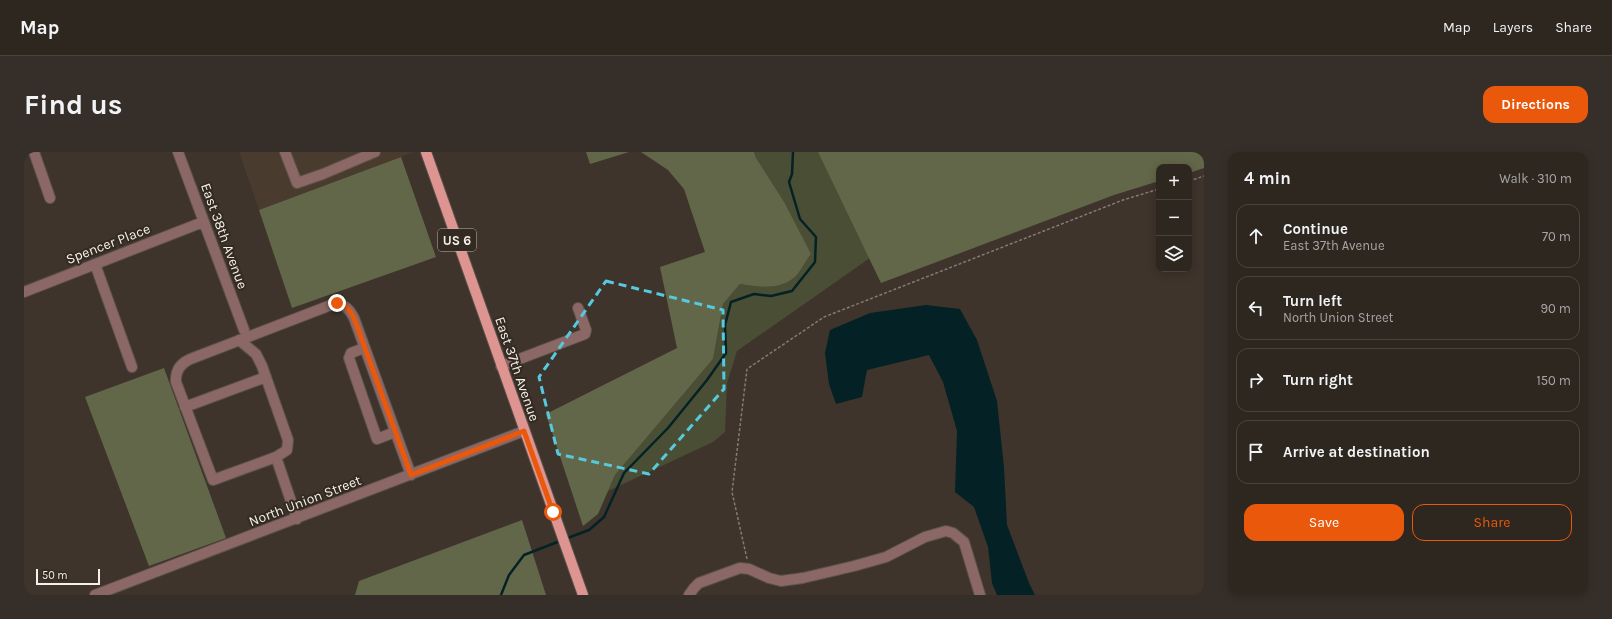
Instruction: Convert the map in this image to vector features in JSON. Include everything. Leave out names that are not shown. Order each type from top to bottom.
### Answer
[{"type":"main road","name":"East 37th Avenue","points":[[426,152],[583,595]]},
{"type":"street","points":[[34,152],[50,198]]},
{"type":"street","name":"East 38th Avenue","points":[[178,152],[244,330]]},
{"type":"street","points":[[285,152],[297,183],[324,174],[375,152]]},
{"type":"street","name":"Spencer Place","points":[[24,292],[203,222]]},
{"type":"street","points":[[95,264],[132,367]]},
{"type":"street","points":[[239,340],[256,354],[266,377],[288,440],[287,450],[276,457],[213,480],[176,382],[176,373],[180,366],[187,360],[239,340],[337,303],[350,310],[411,475]]},
{"type":"street","points":[[501,366],[585,334],[586,330],[578,308]]},
{"type":"street","points":[[364,348],[351,353],[349,358],[377,439],[395,432]]},
{"type":"street","points":[[185,407],[266,377]]},
{"type":"street","name":"North Union Street","points":[[95,595],[524,431]]},
{"type":"street","points":[[276,457],[297,519]]},
{"type":"street","points":[[689,595],[699,583],[740,568],[749,569],[769,578],[781,581],[803,578],[886,557],[925,537],[946,531],[953,533],[964,542],[980,595]]},
{"type":"path","points":[[1192,179],[1204,176]]},
{"type":"path","points":[[749,569],[732,492],[747,369],[824,317],[1123,200],[1156,190]]},
{"type":"highlighted area","points":[[606,281],[723,310],[724,389],[649,474],[558,454],[539,377]]},
{"type":"shaded area","points":[[239,152],[414,152],[259,210]]},
{"type":"green space","points":[[586,152],[629,152],[590,164]]},
{"type":"green space","points":[[641,152],[754,152],[756,158],[784,202],[811,254],[797,275],[784,284],[763,287],[740,284],[723,304],[713,359],[615,475],[598,514],[583,526],[546,414],[677,348],[660,267],[705,252],[684,189],[668,170]]},
{"type":"green space","points":[[754,152],[818,152],[870,258],[737,351],[727,383],[725,432],[713,442],[608,491],[615,475],[713,359],[723,304],[740,284],[770,287],[784,284],[797,275],[811,254]]},
{"type":"green space","points":[[818,152],[1204,152],[1204,168],[1192,172],[1192,164],[1156,164],[1156,182],[1114,195],[881,283]]},
{"type":"green space","points":[[401,157],[436,257],[292,308],[259,210]]},
{"type":"green space","points":[[164,368],[226,538],[149,566],[85,397]]},
{"type":"green space","points":[[522,520],[546,595],[355,595],[359,581]]},
{"type":"water","points":[[926,305],[960,309],[977,340],[997,401],[1004,467],[1007,525],[1035,595],[997,595],[992,583],[988,547],[974,507],[955,492],[957,431],[943,382],[929,355],[867,370],[862,397],[836,404],[829,384],[825,353],[830,330],[870,313]]},
{"type":"waterway","points":[[565,539],[589,530],[604,517],[624,473],[668,428],[707,380],[726,353],[725,325],[731,302],[754,294],[771,296],[792,291],[815,262],[816,237],[800,219],[789,182],[792,174],[793,152]]},
{"type":"waterway","points":[[501,595],[509,575],[524,555],[560,541]]},
{"type":"route","points":[[337,303],[350,310],[354,318],[411,475],[524,431],[553,512]]}]
